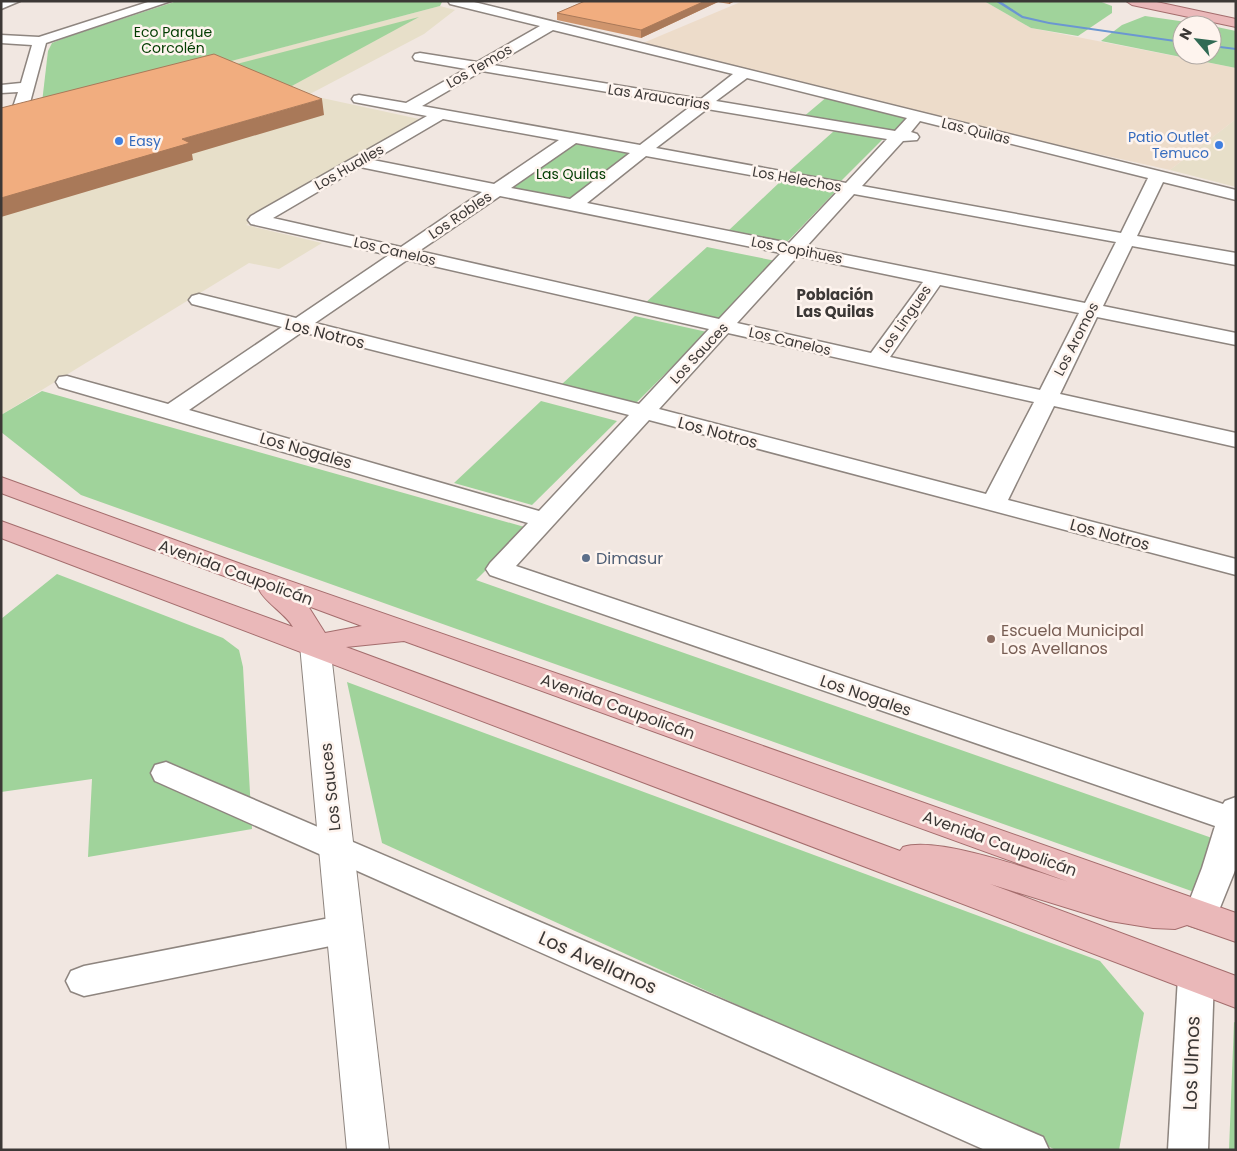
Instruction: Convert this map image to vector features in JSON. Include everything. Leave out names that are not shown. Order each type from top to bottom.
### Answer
[{"type":"main road","points":[[1132,1],[1236,23]]},
{"type":"main road","points":[[1173,1],[1236,14]]},
{"type":"main road","name":"Avenida Caupolicán","points":[[1,484],[244,575],[599,699],[1236,928]]},
{"type":"main road","points":[[4,531],[847,844],[1236,992]]},
{"type":"main road","points":[[244,575],[275,591],[294,608],[310,631],[315,645]]},
{"type":"main road","points":[[315,645],[335,639],[376,634],[416,636]]},
{"type":"main road","points":[[847,844],[935,859],[1003,875],[1099,905],[1152,915],[1201,915]]},
{"type":"street","points":[[1,5],[14,1]]},
{"type":"street","points":[[1,39],[40,41],[165,1]]},
{"type":"street","name":"Las Quilas","points":[[454,1],[1236,195]]},
{"type":"street","points":[[113,3],[139,9]]},
{"type":"street","name":"Los Temos","points":[[408,108],[552,25]]},
{"type":"street","points":[[20,110],[40,41]]},
{"type":"street","name":"Las Araucarias","points":[[420,58],[898,136]]},
{"type":"street","points":[[573,205],[744,73]]},
{"type":"street","points":[[1,89],[26,87]]},
{"type":"street","name":"Los Helechos","points":[[359,99],[1236,259]]},
{"type":"street","name":"Los Hualles","points":[[257,220],[441,114]]},
{"type":"street","name":"Los Sauces","points":[[500,569],[917,116]]},
{"type":"street","points":[[898,136],[925,134],[939,121]]},
{"type":"street","name":"Los Robles","points":[[173,411],[573,138]]},
{"type":"street","name":"Los Copihues","points":[[359,162],[1236,339]]},
{"type":"street","name":"Los Aromos","points":[[994,503],[1158,176]]},
{"type":"street","name":"Los Canelos","points":[[257,220],[876,361],[1236,440]]},
{"type":"street","name":"Los Lingues","points":[[876,361],[935,278]]},
{"type":"street","name":"Los Notros","points":[[199,300],[644,412],[1236,567]]},
{"type":"street","name":"Los Nogales","points":[[67,382],[173,411],[545,520]]},
{"type":"street","name":"Los Nogales","points":[[500,569],[1234,815]]},
{"type":"street","name":"Los Sauces","points":[[315,645],[368,1150]]},
{"type":"street","name":"Los Avellanos","points":[[166,773],[1029,1150]]},
{"type":"street","points":[[1201,915],[1219,868],[1234,815]]},
{"type":"street","points":[[84,981],[345,929]]},
{"type":"street","name":"Los Ulmos","points":[[1188,1150],[1196,977]]},
{"type":"shaded area","points":[[743,1],[984,1],[1031,28],[1172,56],[1172,65],[1221,65],[1236,68],[1236,119],[1170,170],[999,132],[643,43]]},
{"type":"shaded area","points":[[440,6],[455,10],[424,34],[308,95],[424,120],[246,225],[322,243],[279,269],[249,263],[1,415],[1,121]]},
{"type":"shaded area","name":"Patio Outlet Temuco","points":[[1236,119],[1236,187],[1170,170]]},
{"type":"green space","name":"Eco Parque Corcolén","points":[[177,1],[442,2],[440,6],[41,111],[48,51],[52,43]]},
{"type":"green space","points":[[984,1],[1099,1],[1112,6],[1112,13],[1078,36],[1031,28]]},
{"type":"green space","points":[[1145,16],[1172,20],[1172,55],[1101,41],[1122,25]]},
{"type":"green space","points":[[419,17],[277,94],[217,69]]},
{"type":"green space","points":[[1222,28],[1236,31],[1236,68],[1221,65]]},
{"type":"green space","points":[[828,96],[908,116],[892,133],[802,118]]},
{"type":"green space","points":[[834,131],[883,139],[840,182],[788,172]]},
{"type":"green space","name":"Las Quilas","points":[[580,141],[636,151],[571,201],[511,189]]},
{"type":"green space","points":[[782,180],[836,191],[787,242],[728,231]]},
{"type":"green space","points":[[707,247],[776,261],[717,322],[643,305]]},
{"type":"green space","points":[[635,316],[707,332],[635,404],[561,385]]},
{"type":"green space","points":[[42,391],[528,528],[476,580],[1212,838],[1197,893],[81,495],[1,432],[1,415]]},
{"type":"green space","points":[[541,401],[617,421],[532,505],[454,483]]},
{"type":"green space","points":[[57,574],[223,638],[239,650],[243,667],[252,829],[88,857],[92,779],[1,792],[1,619]]},
{"type":"green space","points":[[347,682],[1100,961],[1144,1013],[1119,1150],[1056,1150],[382,843]]},
{"type":"green space","points":[[1234,1022],[1236,1023],[1236,1150],[1229,1150]]},
{"type":"building","points":[[585,1],[705,1],[641,30],[557,13]]},
{"type":"building","name":"Easy","points":[[214,54],[322,99],[182,139],[190,143],[1,198],[1,108]]},
{"type":"waterway","points":[[997,1],[1022,17],[1049,23],[1172,41]]},
{"type":"waterway","points":[[1222,47],[1236,49]]},
{"type":"place","name":"Easy","points":[[119,141]]},
{"type":"place","name":"Patio Outlet Temuco","points":[[1219,145]]},
{"type":"place","name":"Dimasur","points":[[586,558]]},
{"type":"place","name":"Escuela Municipal Los Avellanos","points":[[991,639]]},
{"type":"district","name":"Población Las Quilas","points":[[835,304]]}]
